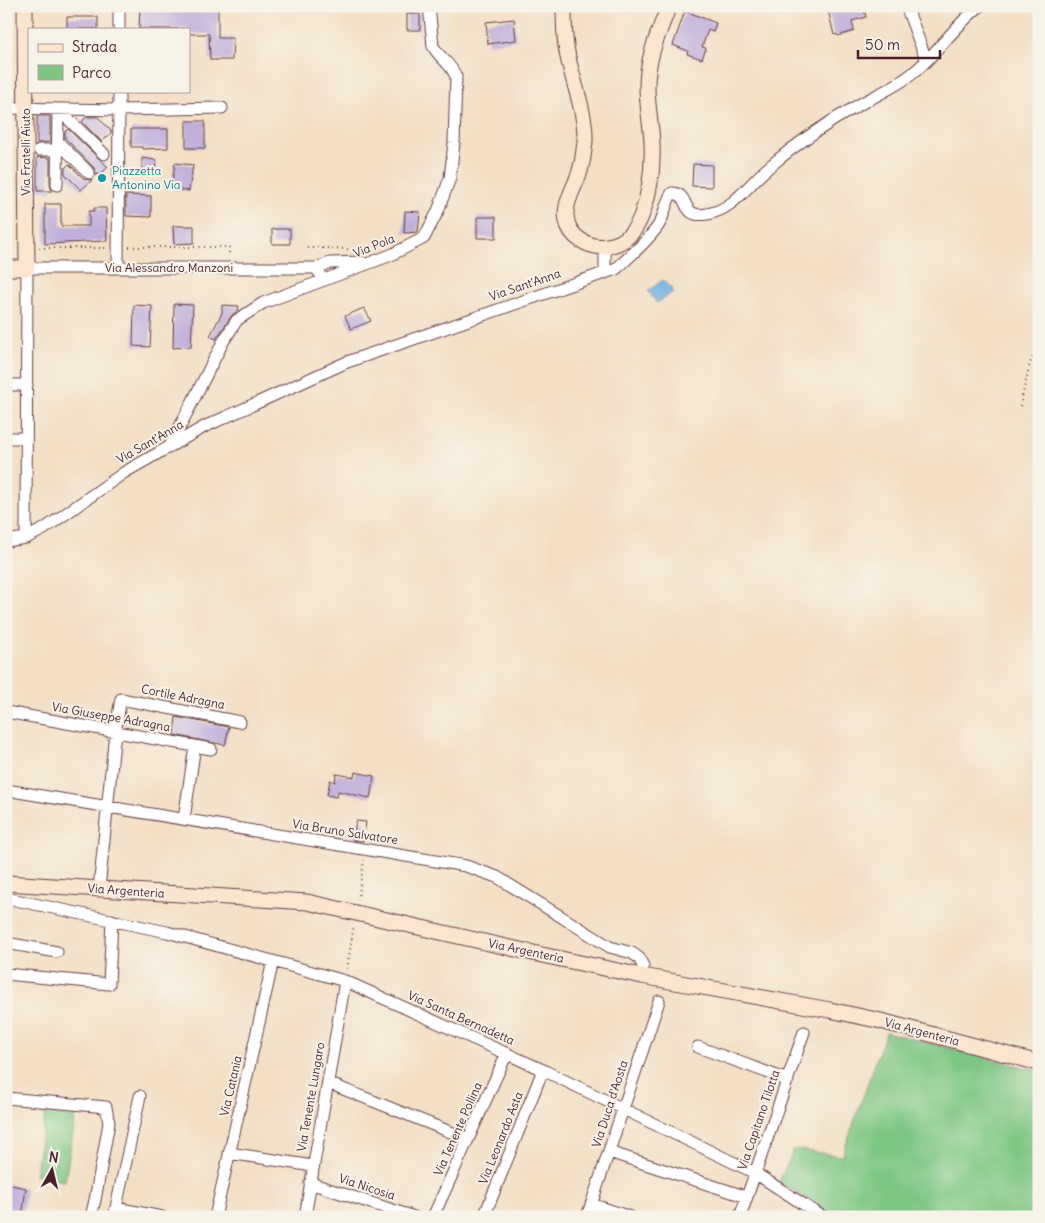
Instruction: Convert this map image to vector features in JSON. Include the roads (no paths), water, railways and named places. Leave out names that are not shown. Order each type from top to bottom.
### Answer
[{"type":"main road","name":"Via Fratelli Aiuto","points":[[25,6],[27,268]]},
{"type":"main road","points":[[564,6],[567,52],[585,131],[583,159],[567,207],[567,223],[572,232],[589,245],[605,247],[626,239],[642,216],[651,170],[652,144],[648,99],[649,70],[654,41],[670,6]]},
{"type":"main road","name":"Via Alessandro Manzoni","points":[[6,268],[27,268]]},
{"type":"main road","name":"Via Argenteria","points":[[9,891],[99,889],[307,902],[642,976],[839,1011],[1039,1063]]},
{"type":"street","points":[[119,6],[119,28]]},
{"type":"street","name":"Via Pola","points":[[171,444],[223,342],[237,320],[263,303],[391,255],[424,238],[438,211],[450,178],[454,142],[456,77],[454,70],[436,52],[433,46],[429,6]]},
{"type":"street","points":[[906,6],[926,59]]},
{"type":"street","name":"Via Sant'Anna","points":[[6,541],[26,538],[44,529],[125,472],[171,444],[347,362],[616,269],[658,226],[672,193],[678,193],[682,196],[690,212],[696,215],[716,212],[728,206],[761,173],[784,154],[856,106],[894,86],[914,72],[966,17],[980,6]]},
{"type":"street","points":[[118,268],[119,92]]},
{"type":"street","points":[[6,108],[119,110],[222,108]]},
{"type":"street","points":[[57,185],[58,108]]},
{"type":"street","points":[[58,108],[104,154]]},
{"type":"street","points":[[39,150],[58,146]]},
{"type":"street","points":[[58,146],[89,173]]},
{"type":"street","points":[[605,247],[605,272]]},
{"type":"street","name":"Via Alessandro Manzoni","points":[[27,268],[316,268],[330,263],[371,262]]},
{"type":"street","points":[[26,538],[27,268]]},
{"type":"street","points":[[316,268],[324,280]]},
{"type":"street","points":[[6,385],[27,385]]},
{"type":"street","points":[[6,438],[26,438]]},
{"type":"street","name":"Cortile Adragna","points":[[115,732],[121,699],[240,722]]},
{"type":"street","name":"Via Giuseppe Adragna","points":[[6,712],[211,749]]},
{"type":"street","points":[[99,889],[115,732]]},
{"type":"street","points":[[184,819],[195,746]]},
{"type":"street","name":"Via Bruno Salvatore","points":[[6,790],[466,866],[496,877],[610,947],[639,958],[643,966],[642,976]]},
{"type":"street","name":"Via Santa Bernadetta","points":[[9,891],[62,910],[167,932],[345,982],[507,1053],[623,1108],[755,1173],[823,1217]]},
{"type":"street","points":[[6,974],[109,984],[112,920]]},
{"type":"street","points":[[6,943],[57,952]]},
{"type":"street","name":"Via Catania","points":[[215,1217],[273,961]]},
{"type":"street","name":"Via Tenente Lungaro","points":[[305,1217],[345,982]]},
{"type":"street","name":"Via Duca d'Aosta","points":[[587,1217],[659,1001]]},
{"type":"street","name":"Via Capitano Tilotta","points":[[740,1217],[804,1032]]},
{"type":"street","points":[[698,1047],[788,1080]]},
{"type":"street","name":"Via Tenente Pollina","points":[[433,1217],[507,1053]]},
{"type":"street","name":"Via Leonardo Asta","points":[[484,1217],[543,1070]]},
{"type":"street","points":[[328,1083],[468,1139]]},
{"type":"street","points":[[140,1096],[115,1212],[162,1217]]},
{"type":"street","points":[[6,1098],[106,1107],[109,1124],[91,1217]]},
{"type":"street","points":[[609,1152],[747,1197]]},
{"type":"street","points":[[229,1153],[313,1166]]},
{"type":"street","name":"Via Nicosia","points":[[310,1183],[414,1217]]},
{"type":"street","points":[[591,1204],[630,1217]]},
{"type":"water","points":[[663,280],[668,286],[672,287],[673,292],[657,303],[648,291]]},
{"type":"place","name":"Piazzetta Antonino Via","points":[[102,178]]}]
